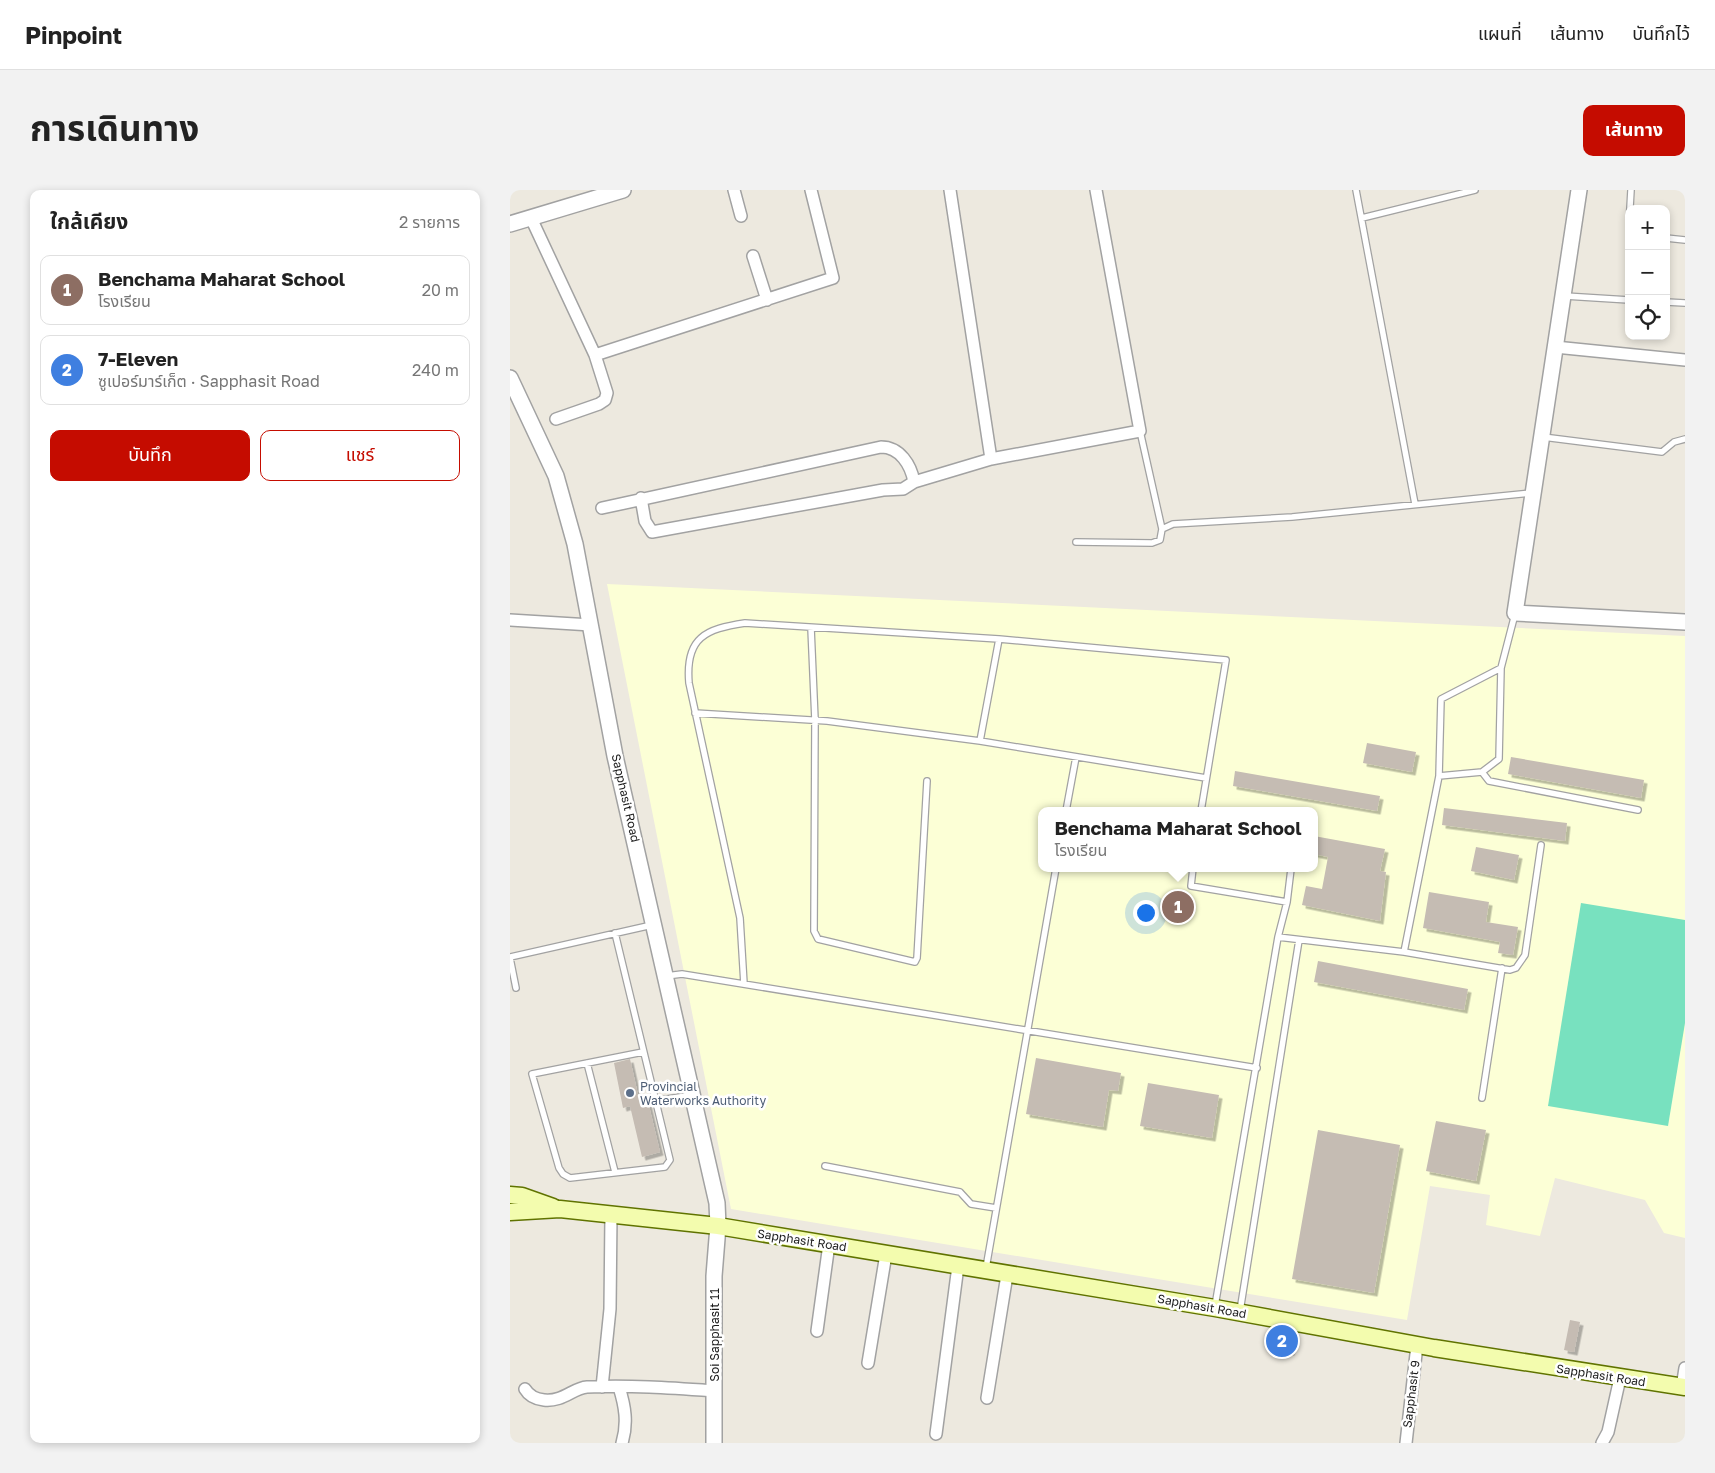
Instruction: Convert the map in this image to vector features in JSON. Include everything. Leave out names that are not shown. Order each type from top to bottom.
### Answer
[{"type":"main road","name":"Sapphasit Road","points":[[516,1196],[560,1209],[718,1226],[1215,1308],[1417,1345],[1683,1387]]},
{"type":"main road","name":"Sapphasit Road","points":[[515,1212],[560,1209]]},
{"type":"street","points":[[734,190],[741,216]]},
{"type":"street","points":[[595,355],[833,278],[811,190]]},
{"type":"street","points":[[950,190],[991,460]]},
{"type":"street","points":[[641,498],[645,520],[652,532],[883,490],[903,489],[914,482],[991,460],[1140,431],[1096,190]]},
{"type":"street","points":[[1579,190],[1515,613],[1685,622]]},
{"type":"street","points":[[510,224],[614,191]]},
{"type":"street","points":[[531,218],[595,355],[607,393],[604,400],[599,404],[556,419]]},
{"type":"street","points":[[753,256],[767,300]]},
{"type":"street","points":[[1556,347],[1685,360]]},
{"type":"street","name":"Sapphasit Road","points":[[510,378],[556,476],[575,544],[616,756],[694,1094],[717,1203],[718,1226]]},
{"type":"street","points":[[602,508],[881,447],[891,447],[900,453],[912,470],[914,482]]},
{"type":"street","points":[[510,620],[591,625]]},
{"type":"street","points":[[602,1387],[610,1309],[611,1215]]},
{"type":"street","name":"Soi Sapphasit 11","points":[[714,1443],[714,1276],[718,1226]]},
{"type":"street","points":[[817,1331],[829,1244]]},
{"type":"street","points":[[868,1363],[886,1254]]},
{"type":"street","points":[[936,1434],[958,1266]]},
{"type":"street","points":[[988,1398],[1008,1275]]},
{"type":"street","name":"Sapphasit 9","points":[[1406,1443],[1417,1345]]},
{"type":"street","points":[[1683,1387],[1685,1368]]},
{"type":"street","points":[[1602,1443],[1608,1432],[1620,1378]]},
{"type":"street","points":[[525,1389],[534,1398],[550,1400],[566,1397],[584,1388],[602,1387],[648,1386],[714,1391]]},
{"type":"street","points":[[620,1387],[626,1412],[622,1443]]},
{"type":"lane","points":[[1356,190],[1415,504]]},
{"type":"lane","points":[[1362,218],[1475,190]]},
{"type":"lane","points":[[1630,205],[1631,190]]},
{"type":"lane","points":[[1670,238],[1685,240]]},
{"type":"lane","points":[[1563,296],[1625,300]]},
{"type":"lane","points":[[1670,302],[1685,303]]},
{"type":"lane","points":[[1076,542],[1152,543],[1160,540],[1162,529],[1140,431]]},
{"type":"lane","points":[[1543,437],[1662,452],[1674,442],[1685,439]]},
{"type":"lane","points":[[1162,529],[1173,524],[1292,516],[1534,492]]},
{"type":"lane","points":[[1439,776],[1482,772],[1499,759],[1502,668],[1515,613]]},
{"type":"lane","points":[[744,984],[740,918],[695,712],[687,663],[693,649],[703,635],[717,628],[746,623],[999,639],[1226,660],[1202,807]]},
{"type":"lane","points":[[810,628],[815,720],[814,931],[818,939],[915,962],[917,958],[927,782]]},
{"type":"lane","points":[[980,742],[999,639]]},
{"type":"lane","points":[[1404,952],[1439,776],[1441,699],[1502,668]]},
{"type":"lane","points":[[695,712],[815,720],[980,742],[1206,778]]},
{"type":"lane","points":[[1067,807],[1076,757]]},
{"type":"lane","points":[[1482,772],[1489,782],[1638,810]]},
{"type":"lane","points":[[1278,937],[1404,952],[1502,968],[1516,968],[1524,955],[1541,845]]},
{"type":"lane","points":[[986,1271],[1026,1031],[1055,872]]},
{"type":"lane","points":[[1193,872],[1191,886],[1287,902]]},
{"type":"lane","points":[[1215,1308],[1278,937],[1287,902],[1291,872]]},
{"type":"lane","points":[[516,988],[510,958],[655,924]]},
{"type":"lane","points":[[616,933],[669,1156],[668,1164],[665,1166],[570,1178],[563,1174],[532,1074],[643,1052]]},
{"type":"lane","points":[[1240,1313],[1300,940]]},
{"type":"lane","points":[[1482,1098],[1502,968]]},
{"type":"lane","points":[[666,976],[682,974],[1257,1068]]},
{"type":"lane","points":[[587,1063],[616,1172]]},
{"type":"lane","points":[[655,1101],[694,1094]]},
{"type":"lane","points":[[825,1166],[960,1192],[971,1204],[996,1208]]},
{"type":"shaded area","points":[[607,584],[1685,636],[1685,1238],[1664,1233],[1645,1200],[1555,1178],[1540,1236],[1486,1225],[1490,1195],[1430,1186],[1407,1320],[731,1209]]},
{"type":"green space","points":[[1581,903],[1685,920],[1685,1023],[1668,1126],[1548,1106]]},
{"type":"building","points":[[1367,743],[1416,752],[1412,772],[1363,763]]},
{"type":"building","points":[[1511,757],[1644,780],[1641,798],[1508,774]]},
{"type":"building","points":[[1235,771],[1380,796],[1377,811],[1233,786]]},
{"type":"building","points":[[1444,808],[1567,823],[1565,841],[1442,825]]},
{"type":"building","points":[[1318,837],[1385,849],[1380,871],[1386,872],[1380,921],[1302,905],[1306,886],[1322,889],[1328,857],[1318,855]]},
{"type":"building","points":[[1476,847],[1519,855],[1514,880],[1471,871]]},
{"type":"building","points":[[1429,892],[1489,902],[1486,922],[1518,927],[1513,955],[1498,953],[1500,942],[1423,928]]},
{"type":"building","points":[[1318,961],[1468,989],[1464,1010],[1314,982]]},
{"type":"building","points":[[1036,1058],[1121,1073],[1118,1091],[1109,1090],[1103,1127],[1026,1114]]},
{"type":"building","points":[[630,1059],[640,1104],[648,1102],[660,1152],[642,1157],[630,1106],[623,1108],[614,1063]]},
{"type":"building","points":[[1148,1083],[1219,1095],[1212,1138],[1140,1126]]},
{"type":"building","points":[[1436,1121],[1486,1130],[1476,1181],[1426,1171]]},
{"type":"building","points":[[1318,1130],[1400,1145],[1374,1293],[1292,1279]]},
{"type":"building","points":[[1570,1320],[1580,1322],[1574,1352],[1564,1350]]},
{"type":"building","points":[[1273,1331],[1294,1335],[1291,1352],[1270,1349]]},
{"type":"place","name":"Benchama Maharat School","points":[[1178,907]]},
{"type":"place","name":"Provincial Waterworks Authority","points":[[630,1093]]},
{"type":"place","name":"7-Eleven","points":[[1282,1341]]}]
